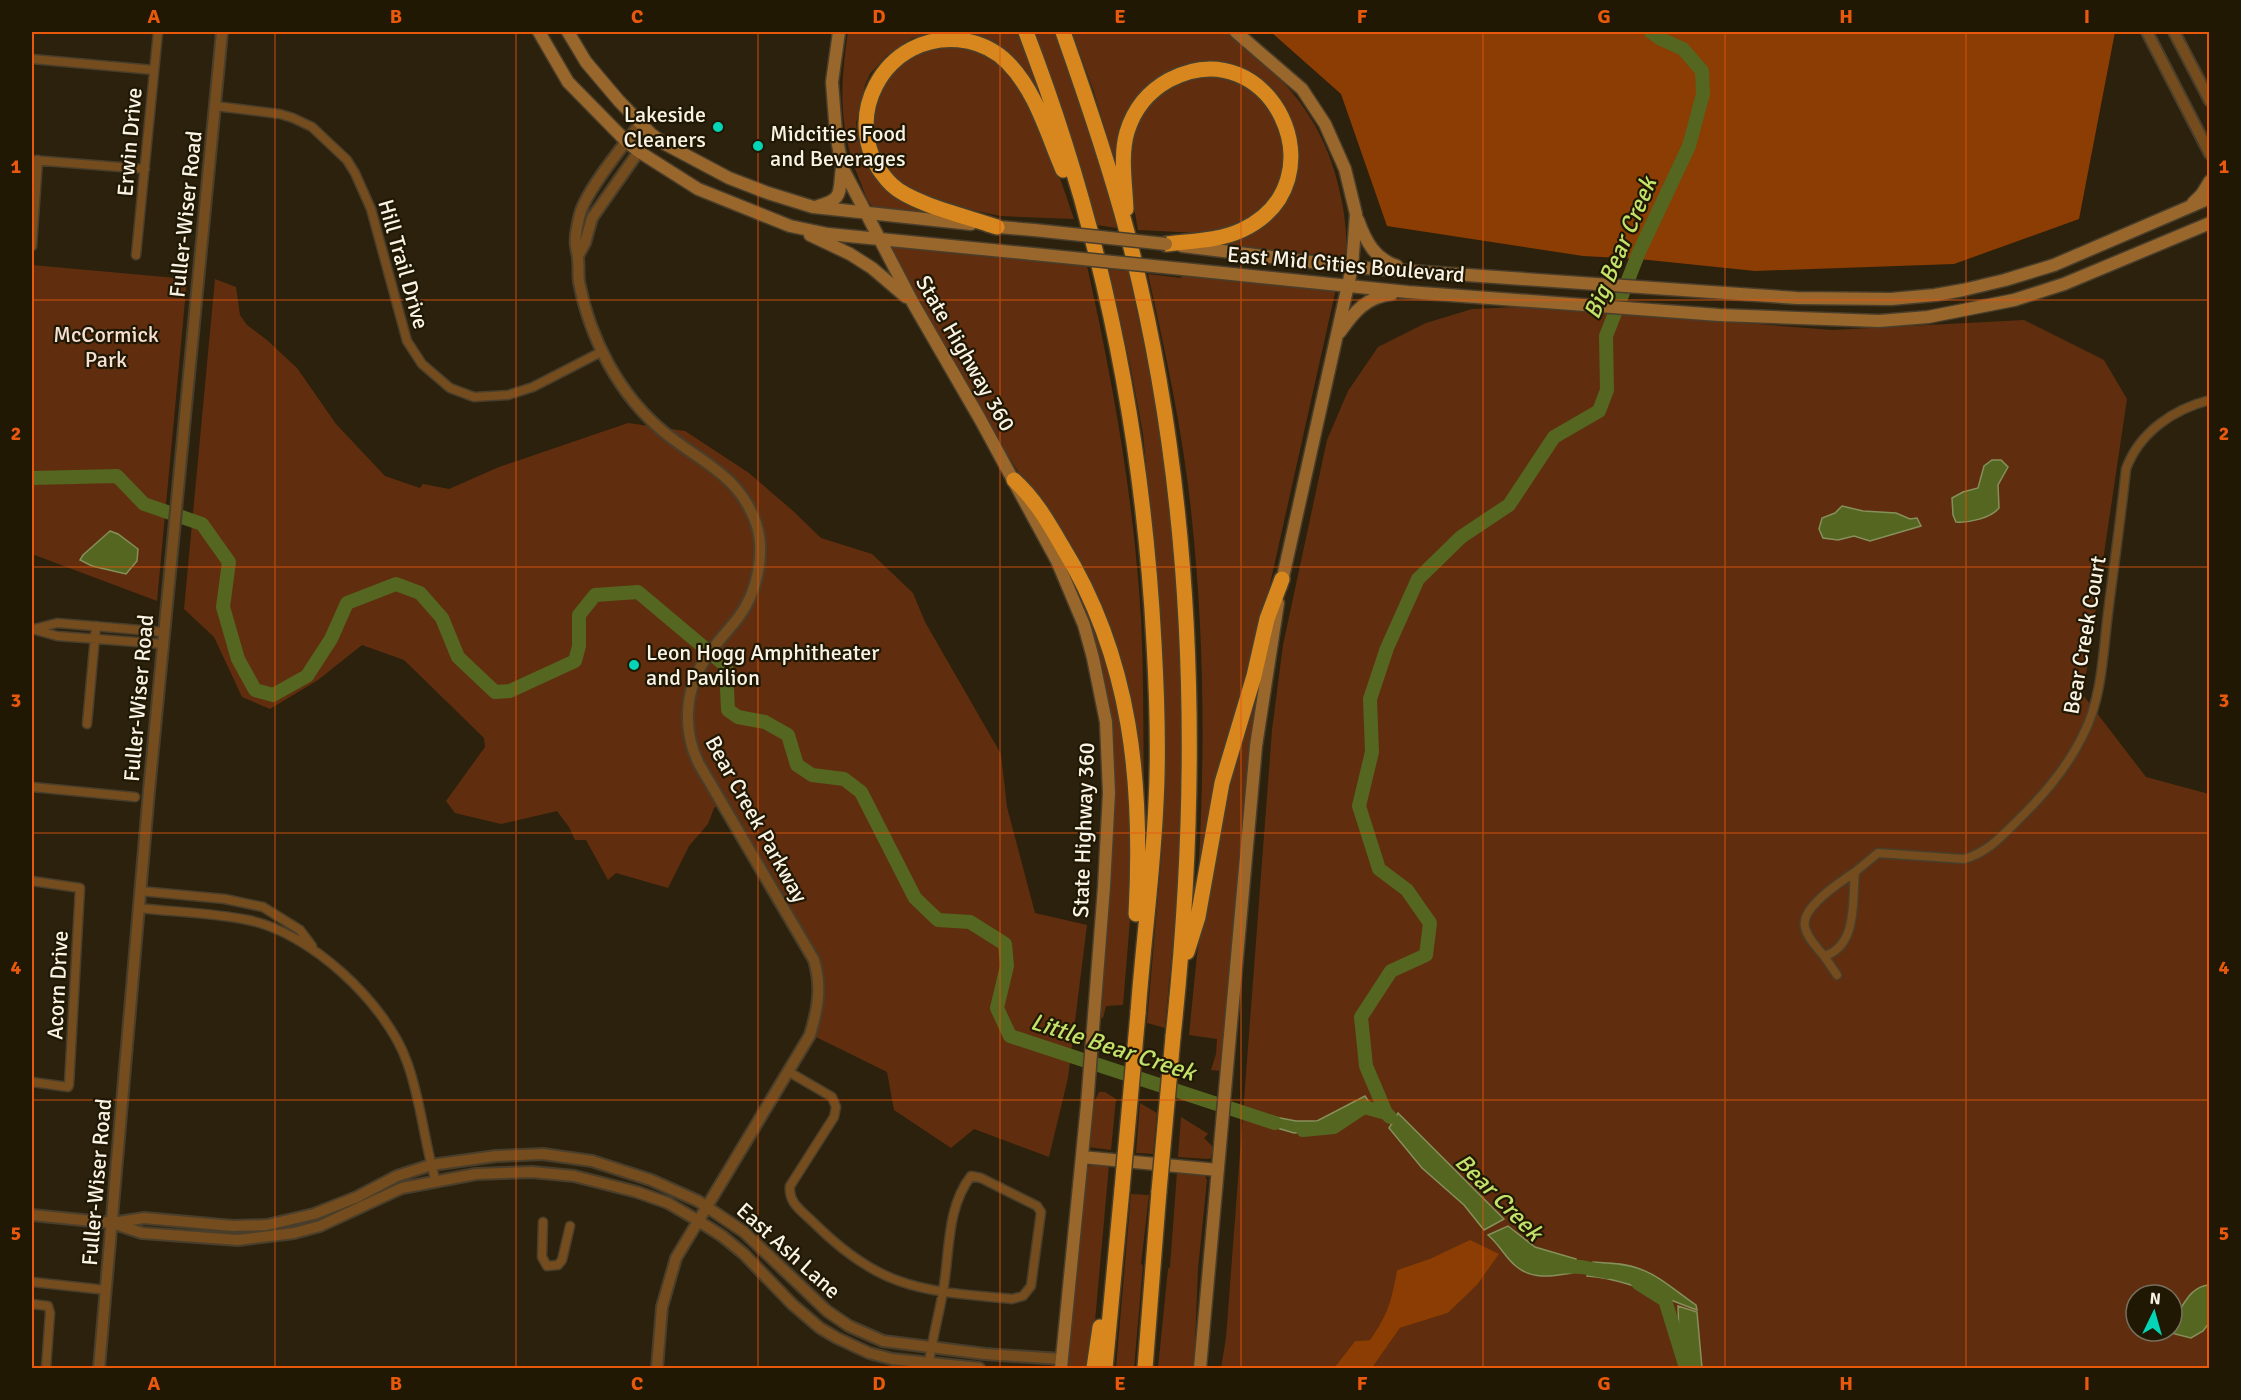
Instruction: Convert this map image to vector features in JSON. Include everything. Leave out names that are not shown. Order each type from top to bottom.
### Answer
[{"type":"highway","points":[[1026,32],[1056,115],[1087,218],[1113,326],[1134,437],[1152,605],[1157,718],[1156,803],[1106,1368]]},
{"type":"highway","points":[[1063,32],[1102,147],[1127,233],[1150,337],[1170,450],[1186,605],[1190,674],[1190,788],[1179,978],[1145,1368]]},
{"type":"highway","points":[[997,227],[909,197],[894,187],[882,174],[873,158],[867,129],[869,99],[878,80],[890,64],[921,44],[956,39],[973,42],[1005,60],[1027,89],[1087,218]]},
{"type":"highway","points":[[1127,233],[1124,152],[1127,132],[1134,114],[1146,97],[1161,84],[1179,75],[1201,70],[1221,71],[1242,76],[1272,99],[1282,115],[1289,134],[1292,153],[1290,172],[1284,189],[1266,214],[1240,231],[1224,236],[1166,244]]},
{"type":"highway","points":[[1014,480],[1030,494],[1071,559],[1089,595],[1118,670],[1128,713],[1136,787],[1139,860],[1134,957],[1140,979]]},
{"type":"highway","points":[[1179,978],[1198,917],[1222,783],[1254,676],[1267,620],[1282,579]]},
{"type":"highway","points":[[1094,1368],[1107,1259],[1118,1230]]},
{"type":"main road","name":"East Mid Cities Boulevard","points":[[538,32],[568,82],[638,151],[698,189],[790,226],[828,234],[1408,292],[1719,315],[1879,321],[1952,313],[2014,300],[2064,284],[2210,225]]},
{"type":"main road","name":"East Mid Cities Boulevard","points":[[568,32],[586,62],[651,134],[729,178],[813,207],[1166,244],[1352,267],[1849,300],[1935,295],[2005,280],[2054,265],[2210,198]]},
{"type":"main road","name":"State Highway 360","points":[[839,32],[832,82],[836,133],[842,167],[878,239],[1014,480],[1069,586],[1093,658],[1106,722],[1109,760],[1108,836],[1087,1105],[1061,1364]]},
{"type":"main road","points":[[1236,32],[1302,89],[1320,115],[1345,169],[1364,238],[1384,261],[1396,266],[1443,274]]},
{"type":"main road","points":[[813,207],[833,201],[838,196],[842,167]]},
{"type":"main road","points":[[2187,209],[2202,194],[2210,181]]},
{"type":"main road","points":[[1200,1368],[1256,746],[1265,676],[1282,579],[1352,267],[1356,213]]},
{"type":"main road","points":[[790,226],[850,254],[872,268],[913,303]]},
{"type":"main road","points":[[1338,335],[1353,313],[1370,300],[1381,295],[1408,292]]},
{"type":"main road","points":[[1082,1157],[1218,1170]]},
{"type":"street","name":"Erwin Drive","points":[[136,255],[158,32]]},
{"type":"street","name":"Fuller-Wiser Road","points":[[99,1368],[140,891],[222,32]]},
{"type":"street","points":[[2147,32],[2210,154]]},
{"type":"street","points":[[2174,32],[2210,101]]},
{"type":"street","points":[[32,59],[154,70]]},
{"type":"street","name":"Hill Trail Drive","points":[[215,106],[280,114],[293,118],[312,127],[347,160],[356,173],[371,209],[407,341],[422,364],[450,388],[474,397],[507,395],[533,387],[601,352]]},
{"type":"street","name":"Bear Creek Parkway","points":[[640,124],[592,191],[581,212],[575,244],[578,256],[578,279],[601,352],[624,388],[665,433],[732,482],[751,511],[759,534],[760,564],[750,597],[738,617],[704,661],[690,693],[688,732],[691,748],[814,960],[818,972],[819,1006],[810,1035],[676,1258],[665,1293],[657,1368]]},
{"type":"street","name":"Bear Creek Parkway","points":[[578,256],[585,243],[592,218],[651,134]]},
{"type":"street","points":[[32,246],[35,160],[146,169]]},
{"type":"street","name":"Bear Creek Court","points":[[1837,975],[1806,932],[1804,918],[1816,903],[1878,853],[1964,859],[1975,856],[1987,849],[2002,835],[2058,777],[2069,761],[2085,732],[2093,708],[2104,652],[2126,469],[2130,457],[2143,440],[2164,421],[2183,409],[2210,400]]},
{"type":"street","points":[[33,629],[57,623],[164,632]]},
{"type":"street","points":[[87,724],[96,626]]},
{"type":"street","points":[[33,629],[57,636],[163,644]]},
{"type":"street","points":[[32,788],[135,797]]},
{"type":"street","points":[[1824,956],[1838,949],[1849,933],[1854,872]]},
{"type":"street","name":"Acorn Drive","points":[[32,881],[80,888],[69,1085],[68,1087],[32,1082]]},
{"type":"street","points":[[140,891],[225,899],[263,907],[300,930],[314,949],[362,993],[396,1037],[407,1061],[415,1089],[436,1182]]},
{"type":"street","points":[[139,908],[249,920],[287,933],[314,949]]},
{"type":"street","points":[[789,1072],[832,1097],[836,1107],[834,1117],[790,1186],[789,1195],[794,1204],[830,1239],[863,1263],[899,1281],[943,1291],[1012,1299],[1023,1296],[1031,1286],[1041,1212],[1036,1206],[981,1178],[971,1176],[965,1184],[951,1224],[943,1291],[929,1363]]},
{"type":"street","name":"East Ash Lane","points":[[112,1223],[144,1218],[245,1227],[267,1225],[318,1213],[357,1197],[397,1176],[431,1165],[496,1156],[543,1155],[592,1161],[660,1183],[706,1206],[734,1224],[827,1311],[849,1326],[883,1341],[1061,1364]]},
{"type":"street","name":"East Ash Lane","points":[[32,1215],[112,1223],[142,1233],[238,1240],[294,1233],[320,1226],[402,1188],[476,1174],[532,1172],[574,1176],[637,1192],[668,1203],[722,1236],[763,1272],[792,1304],[820,1328],[837,1338],[869,1353],[894,1359],[979,1368]]},
{"type":"street","points":[[318,1213],[320,1226]]},
{"type":"street","points":[[543,1222],[542,1257],[547,1266],[558,1265],[562,1260],[570,1226]]},
{"type":"street","points":[[763,1272],[775,1260]]},
{"type":"street","points":[[32,1282],[106,1290]]},
{"type":"street","points":[[32,1304],[48,1306],[50,1313],[46,1368]]},
{"type":"green space","points":[[848,32],[1017,32],[1048,117],[1012,61],[925,34],[911,39],[886,56],[870,74],[856,123],[859,144],[863,143],[923,207],[922,215],[875,209],[866,196],[853,162],[844,125],[842,89]]},
{"type":"green space","points":[[1033,32],[1055,32],[1103,176],[1117,228],[1097,225],[1066,121]]},
{"type":"green space","points":[[1072,32],[1229,32],[1270,68],[1302,106],[1315,126],[1335,174],[1342,202],[1346,237],[1345,257],[1223,246],[1223,241],[1269,216],[1294,136],[1241,72],[1165,77],[1119,154],[1113,155],[1093,89]]},
{"type":"green space","points":[[967,46],[995,59],[1015,80],[1045,138],[1074,219],[1000,216],[944,204],[910,192],[884,168],[871,131],[876,94],[896,65],[928,47]]},
{"type":"green space","points":[[1205,75],[1225,77],[1245,85],[1275,113],[1285,141],[1281,181],[1261,212],[1231,228],[1199,233],[1138,230],[1129,180],[1129,143],[1142,110],[1169,85]]},
{"type":"green space","points":[[890,246],[1029,258],[1030,260],[1087,266],[1114,397],[1128,486],[1138,574],[1142,641],[1144,797],[1140,797],[1121,670],[1022,478],[984,417]]},
{"type":"green space","name":"McCormick Park","points":[[32,265],[187,279],[157,601],[32,554]]},
{"type":"green space","points":[[1109,269],[1128,271],[1160,435],[1176,580],[1183,726],[1183,807],[1165,1028],[1147,1023],[1162,850],[1165,701],[1161,621],[1143,434]]},
{"type":"green space","points":[[1148,274],[1181,278],[1182,275],[1327,289],[1327,291],[1332,289],[1335,293],[1266,602],[1203,861],[1199,861],[1203,734],[1201,648],[1192,520],[1179,427]]},
{"type":"green space","points":[[215,279],[236,287],[240,315],[247,325],[297,368],[336,424],[385,476],[420,488],[423,484],[449,489],[499,467],[628,423],[685,431],[749,473],[821,538],[872,554],[913,593],[925,622],[1001,754],[1007,807],[1035,913],[1087,925],[1068,1078],[1049,1157],[974,1129],[951,1148],[894,1110],[887,1072],[816,1037],[823,1006],[820,962],[785,897],[726,798],[714,808],[708,824],[689,846],[668,888],[616,873],[608,880],[586,840],[575,840],[557,811],[501,824],[455,813],[446,801],[485,747],[484,738],[404,660],[362,645],[318,680],[270,709],[242,697],[214,637],[184,609]]},
{"type":"green space","points":[[1518,307],[1570,309],[1832,330],[2024,320],[2104,360],[2127,399],[2083,695],[2146,777],[2209,794],[2209,1368],[1372,1368],[1400,1328],[1448,1313],[1478,1284],[1498,1255],[1432,1258],[1397,1270],[1388,1307],[1370,1340],[1355,1341],[1334,1368],[1221,1368],[1226,1338],[1272,730],[1283,645],[1327,440],[1348,391],[1378,347],[1426,323],[1472,309]]},
{"type":"green space","points":[[1065,562],[1094,623],[1114,687],[1131,773],[1131,908],[1123,1005],[1106,1006],[1103,1018],[1098,1017],[1113,855],[1112,733],[1107,693],[1099,660]]},
{"type":"green space","points":[[1253,694],[1258,694],[1239,865],[1221,1071],[1211,1070],[1216,1054],[1217,1039],[1189,1035],[1197,955],[1215,837]]},
{"type":"green space","points":[[1099,1092],[1105,1092],[1116,1099],[1111,1150],[1088,1147],[1090,1101],[1095,1100]]},
{"type":"green space","points":[[1140,1103],[1157,1113],[1153,1154],[1136,1153]]},
{"type":"green space","points":[[1181,1117],[1208,1134],[1204,1138],[1213,1147],[1211,1158],[1178,1157]]},
{"type":"green space","points":[[1092,1164],[1109,1165],[1095,1321],[1088,1368],[1066,1368],[1085,1169]]},
{"type":"green space","points":[[1177,1172],[1205,1176],[1207,1180],[1198,1269],[1194,1368],[1158,1368],[1170,1267]]},
{"type":"green space","points":[[1131,1194],[1149,1195],[1141,1264],[1143,1265],[1134,1368],[1116,1368]]},
{"type":"shaded area","points":[[1271,32],[2115,32],[2079,219],[1954,264],[1755,271],[1639,259],[1583,256],[1387,226],[1341,94]]},
{"type":"shaded area","points":[[1992,460],[2001,460],[2008,467],[1998,485],[1999,508],[1991,515],[1979,519],[1956,522],[1953,515],[1952,498],[1978,488],[1984,466]]},
{"type":"shaded area","points":[[1842,506],[1863,511],[1896,513],[1910,519],[1917,518],[1921,526],[1870,541],[1854,536],[1838,540],[1823,538],[1819,529],[1822,518],[1835,513]]},
{"type":"shaded area","points":[[110,531],[118,534],[138,549],[137,561],[126,574],[92,566],[80,560]]},
{"type":"shaded area","points":[[1365,1096],[1371,1105],[1315,1131],[1294,1133],[1257,1122],[1260,1114],[1296,1121],[1317,1121]]},
{"type":"shaded area","points":[[1398,1113],[1504,1219],[1484,1230],[1464,1205],[1422,1168],[1389,1128]]},
{"type":"shaded area","points":[[1508,1226],[1535,1247],[1576,1259],[1572,1273],[1536,1275],[1517,1267],[1488,1235]]},
{"type":"shaded area","points":[[1470,1240],[1499,1254],[1478,1284],[1448,1313],[1400,1328],[1372,1368],[1334,1368],[1355,1341],[1370,1340],[1388,1307],[1397,1270],[1432,1258]]},
{"type":"shaded area","points":[[1593,1262],[1622,1264],[1647,1272],[1696,1305],[1697,1310],[1630,1285],[1587,1276]]},
{"type":"shaded area","points":[[2208,1285],[2209,1287],[2209,1323],[2203,1331],[2191,1338],[2184,1336],[2184,1303],[2191,1294]]},
{"type":"shaded area","points":[[1678,1306],[1697,1312],[1702,1368],[1680,1368]]},
{"type":"waterway","name":"Big Bear Creek","points":[[1390,1117],[1386,1113],[1366,1066],[1361,1017],[1391,971],[1426,955],[1430,923],[1407,890],[1379,869],[1359,806],[1372,752],[1370,699],[1387,648],[1418,579],[1461,537],[1509,505],[1554,437],[1599,411],[1607,390],[1606,336],[1639,252],[1689,146],[1703,94],[1702,71],[1683,49],[1651,32]]},
{"type":"waterway","name":"Little Bear Creek","points":[[32,478],[117,476],[144,504],[202,524],[229,562],[223,607],[238,659],[255,690],[273,695],[307,676],[331,639],[347,603],[396,584],[420,593],[442,618],[458,657],[495,692],[510,691],[575,661],[579,646],[579,615],[595,595],[638,592],[726,666],[728,710],[738,717],[765,722],[788,735],[797,765],[812,775],[844,779],[861,792],[915,898],[938,920],[970,922],[1005,944],[1007,966],[997,1008],[1010,1036],[1275,1123]]},
{"type":"waterway","name":"Little Bear Creek","points":[[1303,1130],[1334,1127],[1364,1107],[1386,1113]]},
{"type":"waterway","name":"Bear Creek","points":[[1557,1266],[1582,1267],[1607,1272]]},
{"type":"waterway","name":"Bear Creek","points":[[1638,1283],[1665,1300],[1686,1368]]},
{"type":"place","name":"Lakeside Cleaners","points":[[718,127]]},
{"type":"place","name":"Midcities Food and Beverages","points":[[758,146]]},
{"type":"place","name":"Leon Hogg Amphitheater and Pavilion","points":[[634,665]]}]
